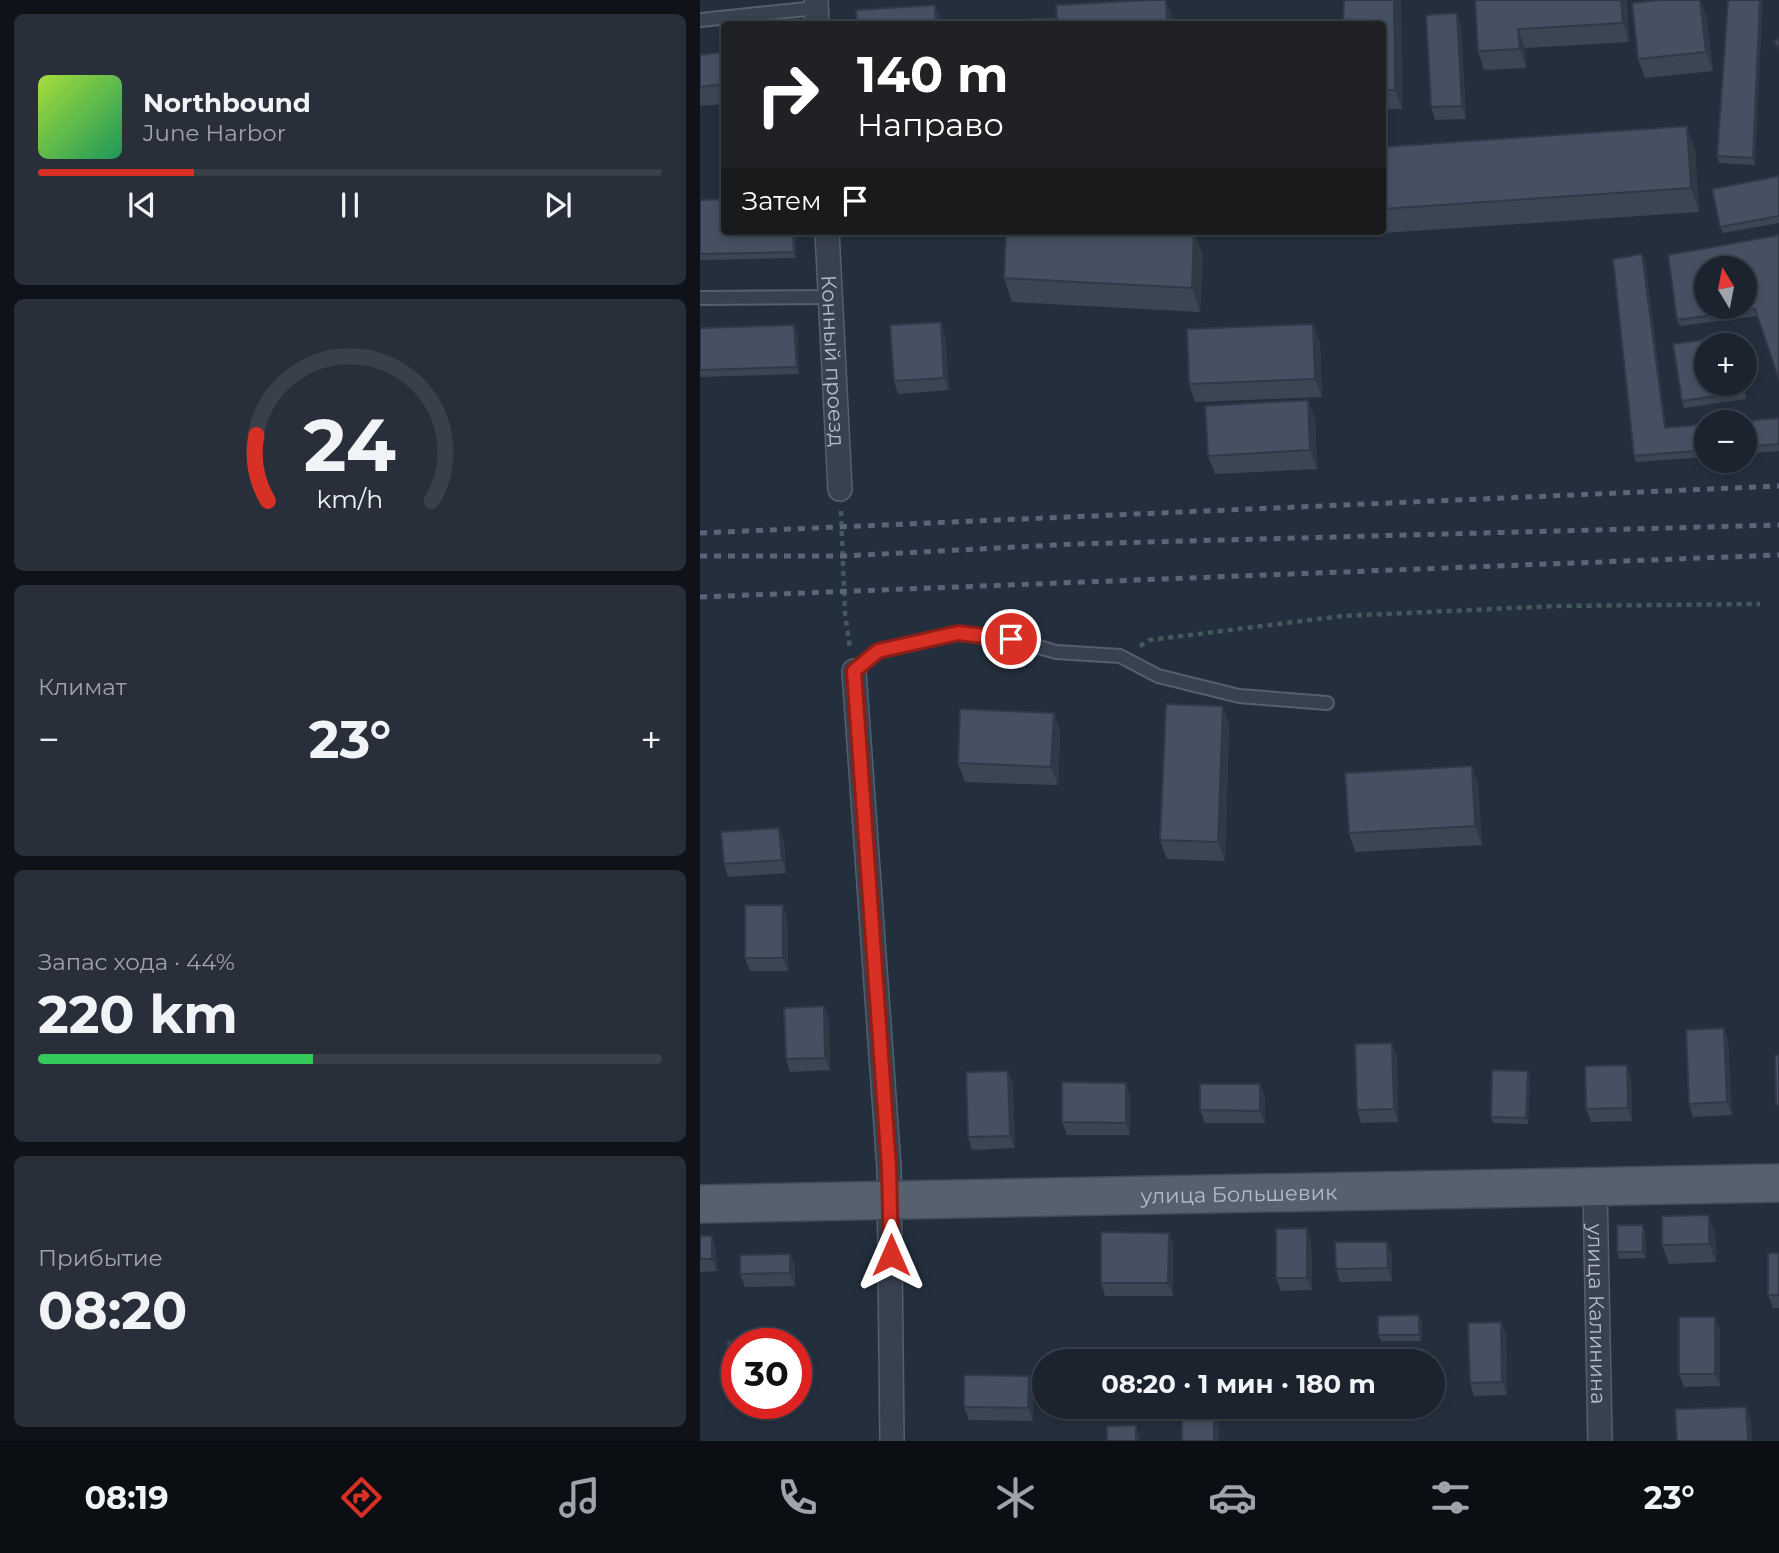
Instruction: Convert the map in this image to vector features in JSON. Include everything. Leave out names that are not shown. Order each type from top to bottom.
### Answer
[{"type":"main road","name":"улица Большевик","points":[[700,1204],[1779,1183]]},
{"type":"street","name":"Конный проезд","points":[[827,235],[840,489]]},
{"type":"street","points":[[854,671],[890,1199],[892,1441]]},
{"type":"street","name":"улица Калинина","points":[[1595,1188],[1601,1441]]},
{"type":"lane","points":[[700,20],[816,11]]},
{"type":"lane","points":[[700,298],[830,297]]},
{"type":"lane","points":[[854,671],[878,651],[958,633],[1011,639],[1056,652],[1120,656],[1158,676],[1239,696],[1327,704]]},
{"type":"path","points":[[840,489],[845,614],[854,671]]},
{"type":"path","points":[[1120,656],[1150,640],[1342,616],[1557,606],[1760,604]]},
{"type":"building","points":[[1166,0],[1167,21],[1057,21],[1056,5]]},
{"type":"building","points":[[1344,0],[1394,0],[1395,90],[1386,90],[1386,21],[1343,21]]},
{"type":"building","points":[[1475,0],[1621,0],[1623,23],[1518,29],[1520,49],[1478,51]]},
{"type":"building","points":[[1700,0],[1706,52],[1638,59],[1632,3]]},
{"type":"building","points":[[1728,0],[1760,0],[1753,158],[1717,156]]},
{"type":"building","points":[[935,5],[936,21],[857,21],[856,10]]},
{"type":"building","points":[[1457,13],[1462,106],[1431,107],[1426,15]]},
{"type":"building","points":[[1057,18],[1057,21],[1029,21]]},
{"type":"building","points":[[721,52],[721,84],[700,87],[700,55]]},
{"type":"building","points":[[1687,126],[1691,188],[1386,209],[1386,147]]},
{"type":"building","points":[[1779,176],[1779,216],[1720,227],[1712,189]]},
{"type":"building","points":[[721,199],[721,235],[793,235],[794,252],[700,254],[700,200]]},
{"type":"building","points":[[1006,235],[1194,235],[1192,288],[1004,278]]},
{"type":"building","points":[[1779,235],[1779,380],[1757,315],[1757,256],[1694,256],[1694,318],[1677,320],[1668,255]]},
{"type":"building","points":[[1642,254],[1665,428],[1694,425],[1694,451],[1634,456],[1613,259]]},
{"type":"building","points":[[941,322],[944,378],[894,381],[890,325]]},
{"type":"building","points":[[1313,324],[1315,379],[1189,384],[1187,329]]},
{"type":"building","points":[[794,325],[797,367],[700,370],[700,328]]},
{"type":"building","points":[[1694,341],[1694,396],[1716,396],[1682,401],[1673,344]]},
{"type":"building","points":[[1308,400],[1310,450],[1208,456],[1205,406]]},
{"type":"building","points":[[1779,418],[1779,444],[1757,446],[1757,420]]},
{"type":"building","points":[[1166,704],[1223,706],[1218,842],[1160,840]]},
{"type":"building","points":[[960,709],[1054,713],[1051,767],[958,763]]},
{"type":"building","points":[[1472,766],[1475,826],[1349,833],[1345,773]]},
{"type":"building","points":[[779,828],[782,860],[724,864],[721,832]]},
{"type":"building","points":[[745,905],[783,905],[783,958],[745,958]]},
{"type":"building","points":[[824,1006],[825,1058],[786,1059],[784,1008]]},
{"type":"building","points":[[1724,1028],[1727,1102],[1689,1104],[1686,1030]]},
{"type":"building","points":[[1392,1043],[1394,1109],[1357,1110],[1355,1044]]},
{"type":"building","points":[[1775,1055],[1779,1055],[1779,1105],[1776,1105]]},
{"type":"building","points":[[1627,1065],[1628,1108],[1586,1109],[1585,1066]]},
{"type":"building","points":[[1492,1070],[1528,1071],[1526,1118],[1491,1117]]},
{"type":"building","points":[[1008,1071],[1010,1136],[968,1137],[966,1072]]},
{"type":"building","points":[[1062,1082],[1126,1083],[1126,1123],[1062,1122]]},
{"type":"building","points":[[1200,1084],[1260,1084],[1260,1111],[1200,1110]]},
{"type":"building","points":[[1709,1215],[1709,1244],[1662,1245],[1662,1216]]},
{"type":"building","points":[[1617,1225],[1643,1225],[1643,1252],[1617,1252]]},
{"type":"building","points":[[1307,1228],[1307,1278],[1276,1278],[1276,1229]]},
{"type":"building","points":[[1101,1232],[1169,1233],[1168,1283],[1101,1283]]},
{"type":"building","points":[[700,1236],[712,1236],[712,1259],[700,1259]]},
{"type":"building","points":[[1335,1242],[1387,1242],[1388,1268],[1336,1269]]},
{"type":"building","points":[[1768,1253],[1779,1253],[1779,1295],[1768,1295]]},
{"type":"building","points":[[790,1254],[790,1273],[740,1274],[740,1255]]},
{"type":"building","points":[[1419,1315],[1419,1335],[1378,1335],[1378,1316]]},
{"type":"building","points":[[1679,1317],[1715,1317],[1715,1374],[1679,1374]]},
{"type":"building","points":[[1501,1322],[1502,1382],[1470,1383],[1468,1323]]},
{"type":"building","points":[[964,1375],[1029,1376],[1028,1408],[964,1407]]},
{"type":"building","points":[[1746,1407],[1748,1441],[1677,1441],[1675,1409]]},
{"type":"building","points":[[1182,1419],[1214,1419],[1214,1441],[1182,1441]]},
{"type":"building","points":[[1136,1425],[1136,1441],[1107,1441],[1107,1426]]},
{"type":"railway","points":[[700,533],[1779,486]]},
{"type":"railway","points":[[700,556],[843,556],[1075,544],[1779,525]]},
{"type":"railway","points":[[700,597],[1779,555]]},
{"type":"route","points":[[891,1255],[889,1168],[854,671],[878,651],[958,633],[1011,639]]}]
